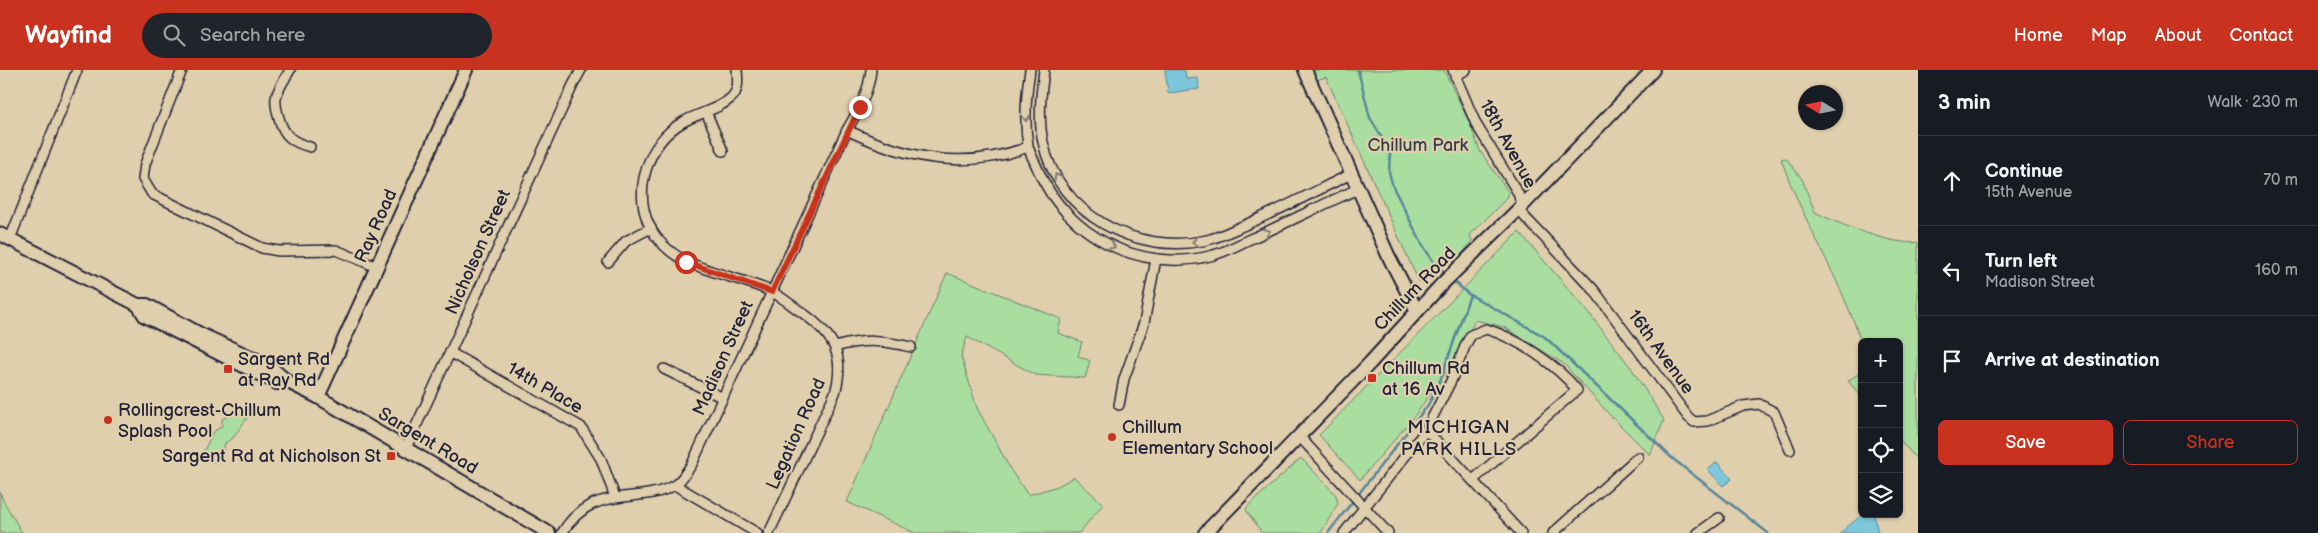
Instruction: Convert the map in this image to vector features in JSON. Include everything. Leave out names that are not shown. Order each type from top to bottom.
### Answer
[{"type":"main road","name":"Ray Road","points":[[318,396],[466,70]]},
{"type":"main road","points":[[1305,70],[1406,293],[1417,311]]},
{"type":"main road","name":"Chillum Road","points":[[1205,533],[1442,284],[1522,206],[1653,70]]},
{"type":"main road","name":"Sargent Road","points":[[5,236],[138,305],[145,316],[212,351],[277,383],[288,382],[318,396],[549,533]]},
{"type":"street","points":[[5,236],[77,70]]},
{"type":"street","points":[[182,70],[145,164],[143,179],[148,190],[158,197],[262,248],[279,251],[336,250],[377,267]]},
{"type":"street","points":[[290,70],[278,93],[276,110],[286,136],[310,148]]},
{"type":"street","name":"Nicholson Street","points":[[406,448],[572,85],[581,70]]},
{"type":"street","points":[[737,70],[738,87],[732,98],[684,121],[660,141],[650,157],[646,169],[643,197],[645,211],[651,228],[662,243],[686,262],[772,292],[810,318],[828,335],[835,347],[859,340],[875,340],[911,347]]},
{"type":"street","name":"Madison Street","points":[[675,484],[692,464],[847,130],[866,94],[871,70]]},
{"type":"street","points":[[1030,70],[1026,96],[1028,147],[1052,195],[1075,222],[1114,248],[1156,259],[1181,259],[1218,254],[1358,189]]},
{"type":"street","points":[[1044,70],[1041,127],[1043,143],[1055,174],[1085,212],[1114,231],[1131,237],[1158,244],[1172,245],[1209,240],[1302,199],[1351,174]]},
{"type":"street","points":[[1454,73],[1466,70]]},
{"type":"street","name":"18th Avenue","points":[[1454,73],[1476,124],[1518,193],[1522,206]]},
{"type":"street","points":[[706,112],[723,151]]},
{"type":"street","points":[[847,130],[895,151],[954,160],[992,158],[1028,147]]},
{"type":"street","name":"16th Avenue","points":[[1522,206],[1521,213],[1594,290],[1688,417],[1694,422],[1707,421],[1743,406],[1759,404],[1774,412],[1790,450]]},
{"type":"street","points":[[608,262],[626,241],[651,228]]},
{"type":"street","points":[[1118,405],[1124,379],[1139,340],[1149,305],[1156,259]]},
{"type":"street","points":[[1344,533],[1357,500],[1426,430],[1451,381],[1466,344],[1472,335],[1486,328],[1502,333],[1525,347],[1559,371],[1578,390],[1473,480]]},
{"type":"street","name":"Legation Road","points":[[769,533],[835,393],[840,370],[835,347]]},
{"type":"street","name":"14th Place","points":[[450,353],[581,428],[601,459],[615,497]]},
{"type":"street","points":[[664,369],[723,398]]},
{"type":"street","points":[[1426,430],[1521,533]]},
{"type":"street","points":[[1299,436],[1388,533]]},
{"type":"street","points":[[1553,533],[1638,457]]},
{"type":"street","points":[[562,533],[581,512],[600,501],[657,491],[675,484],[756,533]]},
{"type":"street","points":[[1698,533],[1719,518]]},
{"type":"green space","name":"Chillum Park","points":[[1312,70],[1444,70],[1470,124],[1480,151],[1509,193],[1507,198],[1470,235],[1472,241],[1459,258],[1453,249],[1452,253],[1440,261],[1419,282],[1326,77],[1317,80]]},
{"type":"green space","points":[[1786,158],[1802,179],[1815,212],[1851,228],[1881,238],[1908,243],[1918,242],[1918,461],[1903,444],[1903,338],[1860,338],[1844,298],[1800,206],[1781,159]]},
{"type":"green space","points":[[1519,232],[1585,308],[1632,369],[1664,420],[1650,455],[1607,412],[1564,364],[1504,327],[1475,320],[1457,357],[1412,419],[1360,480],[1319,435]]},
{"type":"green space","points":[[947,273],[1061,319],[1058,333],[1082,342],[1078,356],[1090,361],[1085,378],[1035,375],[967,337],[961,356],[977,408],[1012,472],[1028,495],[1058,486],[1074,477],[1103,504],[1079,533],[915,533],[847,502]]},
{"type":"green space","points":[[1858,374],[1858,392],[1848,381]]},
{"type":"green space","points":[[238,411],[247,418],[233,438],[225,443],[223,454],[217,463],[201,457],[213,432],[222,426],[222,419]]},
{"type":"green space","points":[[1301,458],[1336,495],[1338,503],[1321,533],[1262,533],[1246,510],[1248,506]]},
{"type":"green space","points":[[0,492],[2,498],[22,533],[0,533]]},
{"type":"water","points":[[1165,70],[1185,70],[1186,79],[1198,78],[1199,89],[1168,93]]},
{"type":"water","points":[[1717,462],[1732,479],[1723,486],[1708,470]]},
{"type":"water","points":[[1858,518],[1875,518],[1878,533],[1840,533]]},
{"type":"waterway","points":[[1358,70],[1370,118],[1390,151],[1389,172],[1393,187],[1422,244],[1435,264],[1447,275]]},
{"type":"waterway","points":[[1453,280],[1467,293],[1545,337],[1673,459],[1768,533]]},
{"type":"waterway","points":[[1328,533],[1428,405],[1439,384],[1470,295]]},
{"type":"place","name":"Sargent Rd at Ray Rd","points":[[228,369]]},
{"type":"place","name":"Chillum Rd at 16 Av","points":[[1372,378]]},
{"type":"place","name":"Rollingcrest-Chillum Splash Pool","points":[[108,420]]},
{"type":"place","name":"Chillum Elementary School","points":[[1112,437]]},
{"type":"place","name":"Sargent Rd at Nicholson St","points":[[391,456]]},
{"type":"district","name":"MICHIGAN PARK HILLS","points":[[1459,438]]},
{"type":"route","points":[[686,262],[772,292],[847,130],[860,107]]}]
